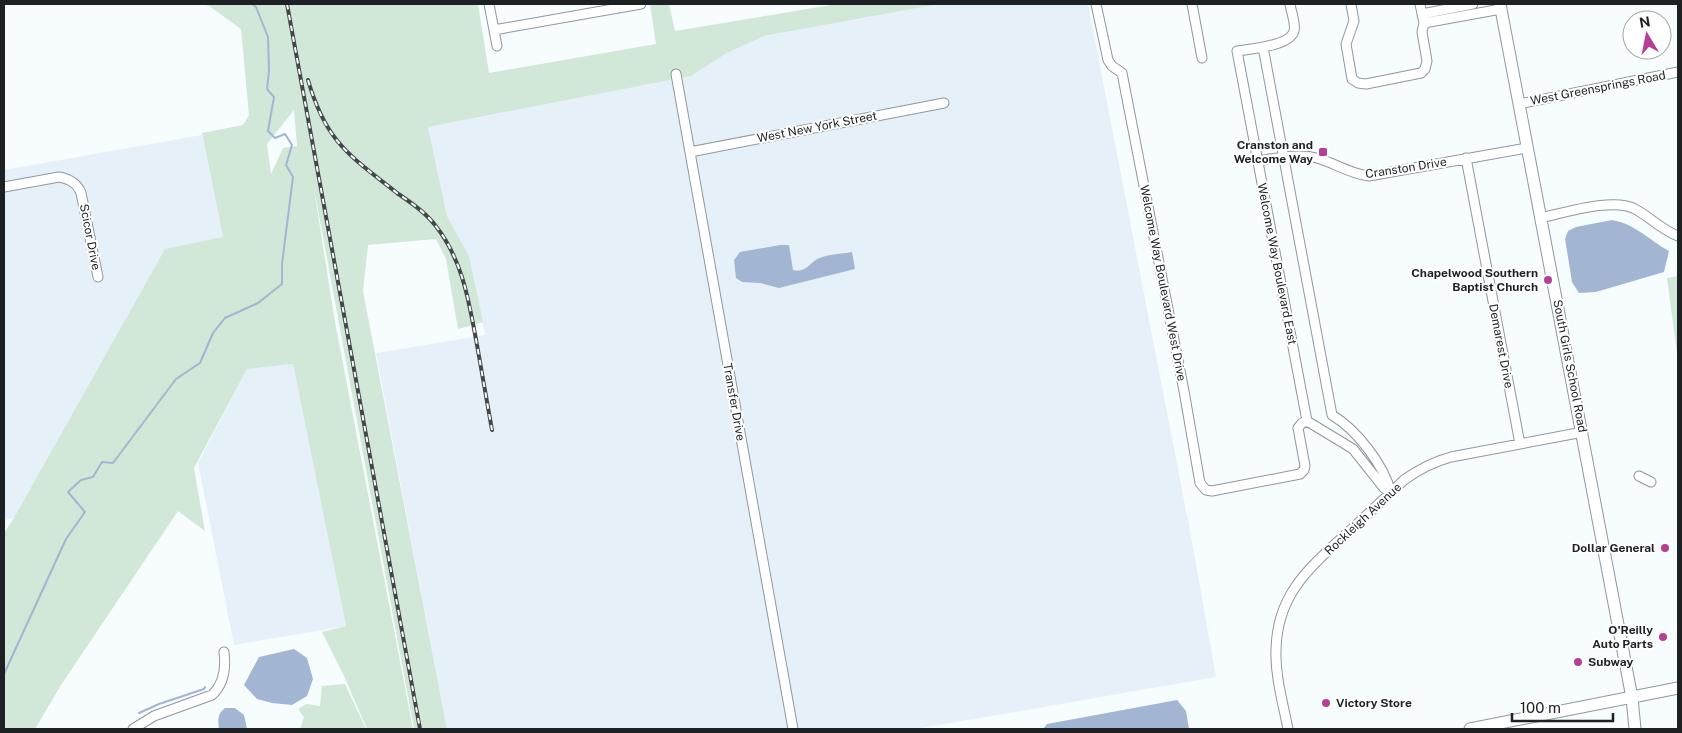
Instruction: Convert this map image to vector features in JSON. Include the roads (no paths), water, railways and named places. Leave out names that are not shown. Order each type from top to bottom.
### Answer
[{"type":"main road","name":"South Girls School Road","points":[[1500,6],[1583,432],[1632,698],[1635,729]]},
{"type":"main road","points":[[1470,729],[1678,688]]},
{"type":"street","points":[[489,4],[497,46]]},
{"type":"street","points":[[494,30],[610,6],[640,4]]},
{"type":"street","name":"Welcome Way Boulevard West Drive","points":[[1096,4],[1108,60],[1112,66],[1122,73],[1200,483],[1206,490],[1212,491],[1298,475],[1303,471],[1304,464],[1298,428],[1302,422],[1307,421]]},
{"type":"street","points":[[1192,4],[1202,58]]},
{"type":"street","points":[[1290,4],[1294,26],[1288,40],[1263,47],[1332,416],[1366,444],[1389,484],[1391,493]]},
{"type":"street","points":[[1351,4],[1354,20],[1346,44],[1350,75],[1358,83],[1366,84],[1421,73],[1427,61],[1420,4]]},
{"type":"street","points":[[1423,18],[1472,4]]},
{"type":"street","points":[[1423,18],[1500,6]]},
{"type":"street","name":"Welcome Way Boulevard East","points":[[1263,47],[1237,51],[1307,421]]},
{"type":"street","name":"West Greensprings Road","points":[[1518,104],[1678,72]]},
{"type":"street","name":"Transfer Drive","points":[[676,74],[792,729]]},
{"type":"street","name":"West New York Street","points":[[690,152],[944,103]]},
{"type":"street","name":"Cranston Drive","points":[[1258,161],[1284,157],[1316,158],[1358,174],[1369,176],[1527,148]]},
{"type":"street","name":"Demarest Drive","points":[[1466,158],[1520,444]]},
{"type":"street","name":"Scicor Drive","points":[[4,187],[59,177],[67,178],[76,184],[81,193],[98,277]]},
{"type":"street","points":[[1540,218],[1606,204],[1622,204],[1634,208],[1678,236]]},
{"type":"street","points":[[1307,421],[1353,449],[1384,488],[1391,493]]},
{"type":"street","name":"Rockleigh Avenue","points":[[1288,729],[1277,669],[1276,651],[1279,623],[1286,602],[1297,583],[1307,571],[1416,471],[1430,463],[1450,457],[1583,432]]},
{"type":"street","points":[[1639,476],[1651,482]]},
{"type":"street","points":[[133,729],[154,716],[212,695],[219,688],[223,677],[224,652]]},
{"type":"water","points":[[1612,220],[1635,228],[1669,251],[1664,272],[1596,292],[1579,293],[1572,282],[1565,239],[1568,231],[1576,227]]},
{"type":"water","points":[[789,245],[793,270],[797,271],[806,268],[821,257],[852,252],[855,269],[779,288],[760,283],[742,282],[736,278],[734,260],[740,252]]},
{"type":"water","points":[[294,649],[307,658],[313,679],[307,696],[292,705],[257,699],[244,685],[259,657]]},
{"type":"water","points":[[1177,700],[1186,711],[1189,729],[1043,729],[1047,724]]},
{"type":"water","points":[[225,708],[235,708],[244,715],[247,729],[219,729],[219,717]]},
{"type":"waterway","points":[[4,674],[66,539],[85,512],[68,492],[81,480],[93,477],[102,462],[113,463],[176,379],[200,363],[213,333],[225,318],[258,303],[282,284],[282,264],[293,177],[286,165],[292,145],[285,134],[275,138],[268,131],[274,97],[267,89],[269,71],[268,37],[256,7],[252,4]]},
{"type":"waterway","points":[[139,713],[205,687]]},
{"type":"railway","points":[[287,4],[420,729]]},
{"type":"railway","points":[[308,80],[323,118],[341,146],[365,168],[427,216],[445,238],[458,267],[468,297],[492,430]]},
{"type":"place","name":"Cranston and Welcome Way","points":[[1323,152]]},
{"type":"place","name":"Chapelwood Southern Baptist Church","points":[[1548,280]]},
{"type":"place","name":"Dollar General","points":[[1665,548]]},
{"type":"place","name":"O'Reilly Auto Parts","points":[[1663,637]]},
{"type":"place","name":"Subway","points":[[1578,662]]},
{"type":"place","name":"Victory Store","points":[[1326,703]]}]
